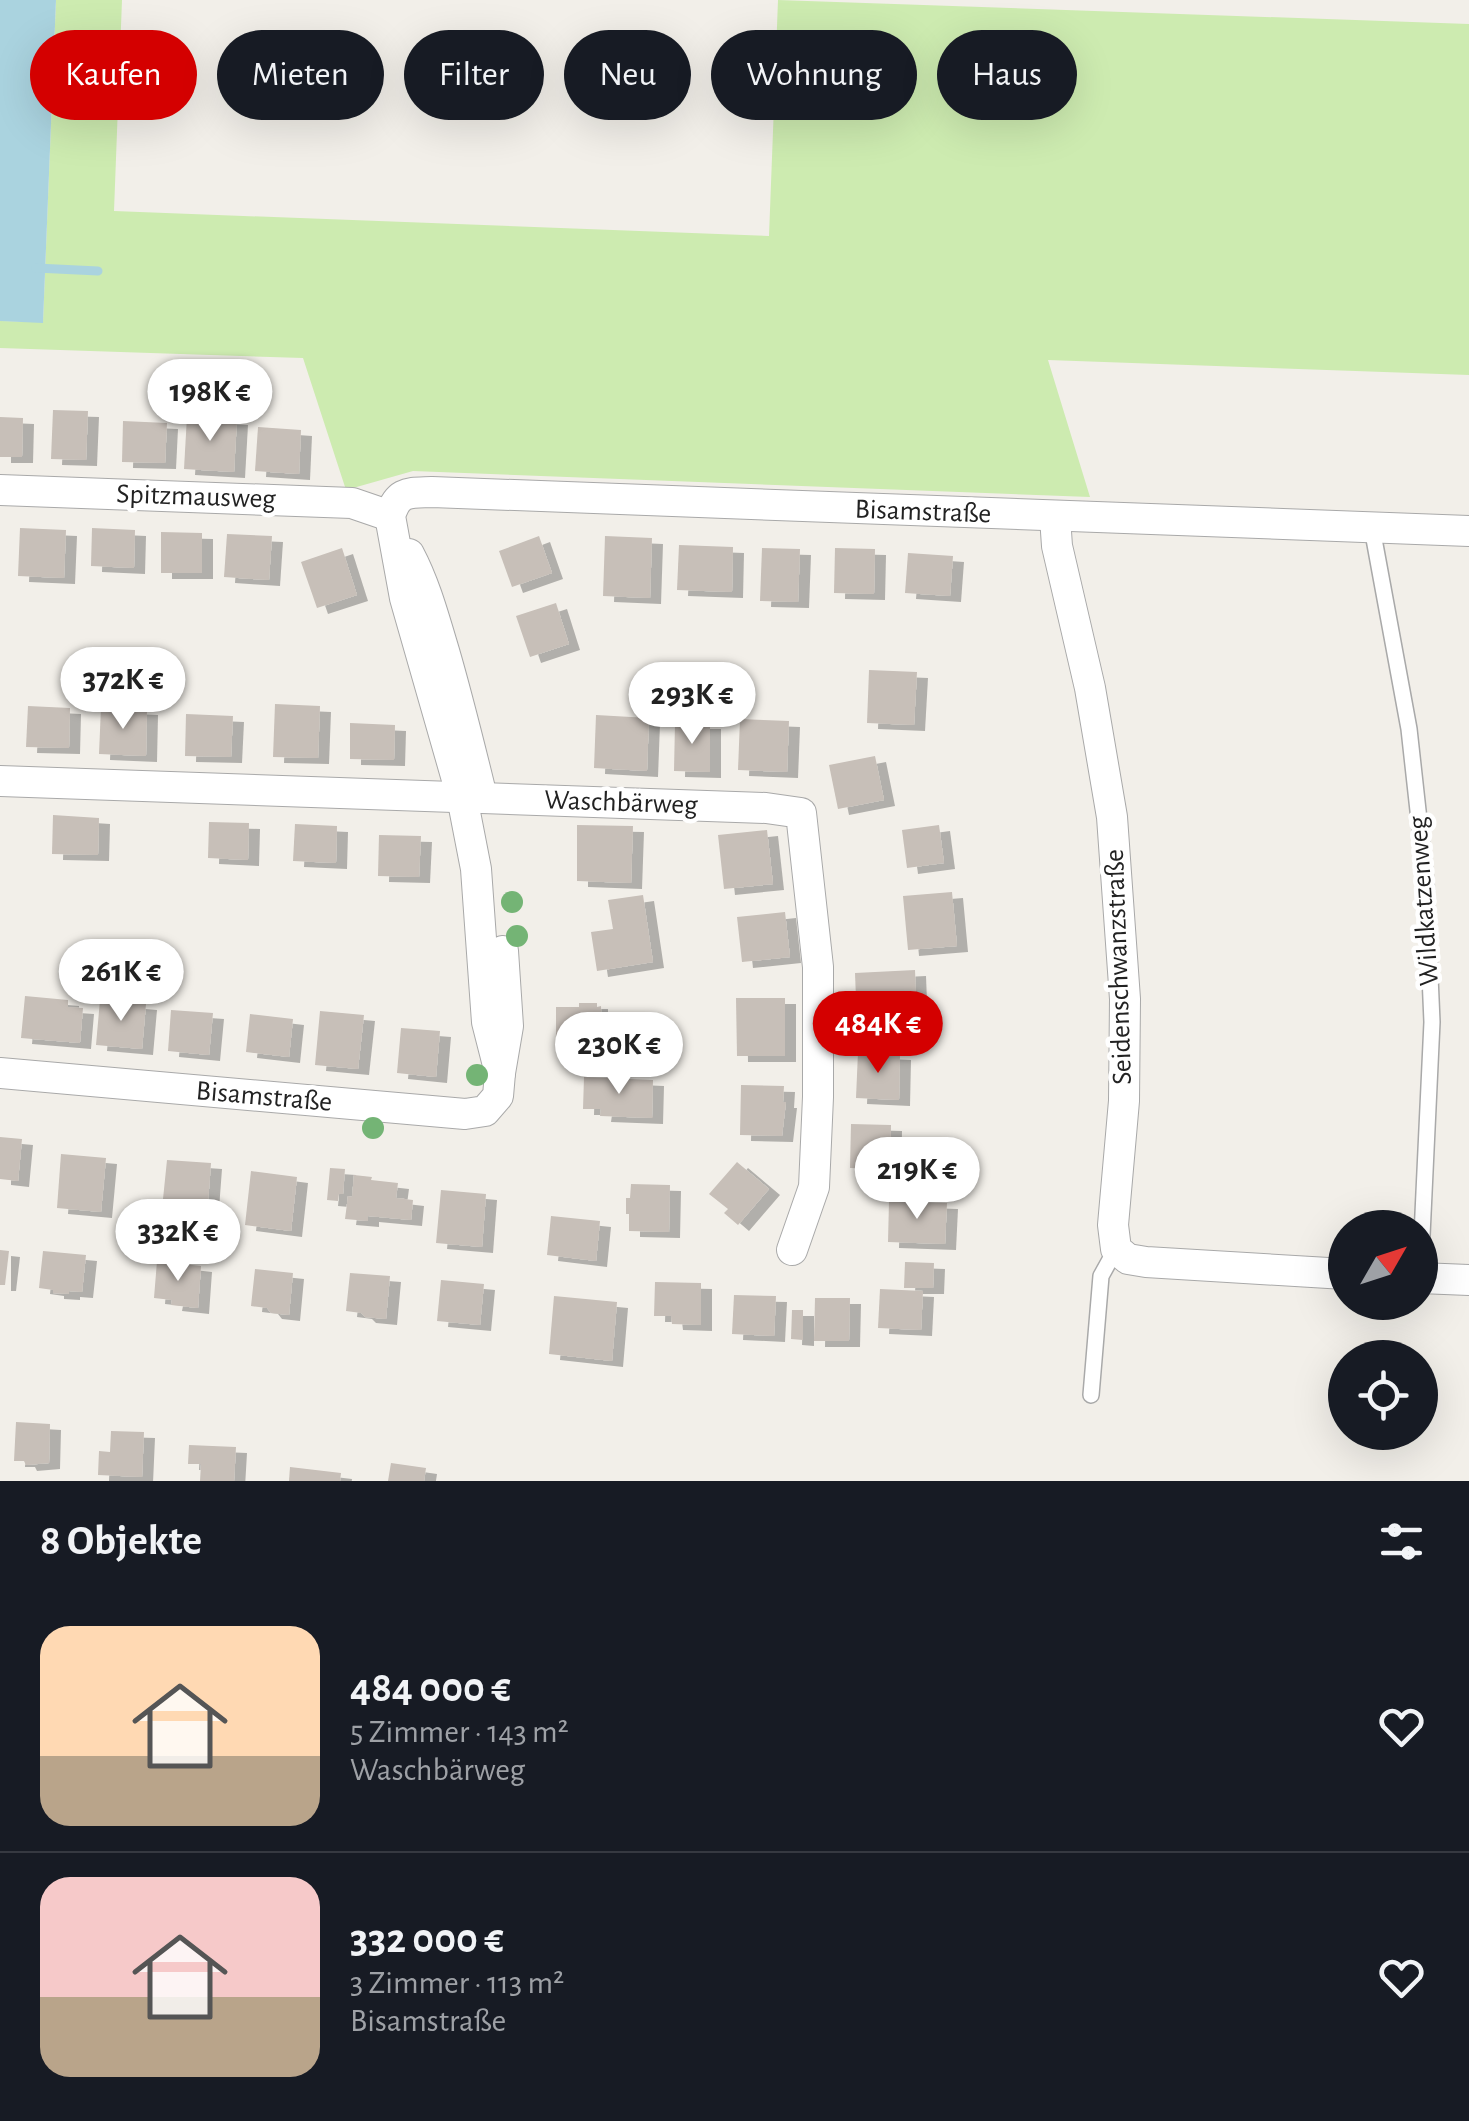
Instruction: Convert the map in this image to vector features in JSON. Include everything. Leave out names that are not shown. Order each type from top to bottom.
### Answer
[{"type":"street","name":"Spitzmausweg","points":[[0,490],[352,503],[390,516]]},
{"type":"street","name":"Bisamstraße","points":[[0,1073],[464,1114],[484,1111],[498,1096],[500,1074],[486,1022],[472,798],[405,598],[390,516],[394,503],[404,494],[1469,531]]},
{"type":"street","name":"Seidenschwanzstraße","points":[[1054,517],[1057,546],[1090,688],[1113,833],[1126,999],[1124,1101],[1113,1225],[1116,1248]]},
{"type":"street","name":"Waschbärweg","points":[[0,780],[766,808],[801,813],[818,967],[818,1097],[814,1187],[792,1250]]},
{"type":"street","points":[[1116,1248],[1128,1258],[1146,1262],[1328,1273]]},
{"type":"street","points":[[1438,1279],[1469,1280]]},
{"type":"lane","name":"Wildkatzenweg","points":[[1372,528],[1408,729],[1426,883],[1432,1022],[1423,1210]]},
{"type":"lane","points":[[1091,1395],[1101,1276],[1116,1248]]},
{"type":"green space","points":[[56,0],[122,0],[121,30],[55,30]]},
{"type":"green space","points":[[778,0],[1469,24],[1469,375],[1048,360],[1090,497],[413,471],[346,490],[303,358],[0,348],[0,321],[43,322],[51,120],[117,120],[114,211],[769,236],[773,120],[917,120],[917,30],[777,30]]},
{"type":"water","points":[[0,0],[56,0],[55,30],[30,30],[30,120],[51,120],[43,323],[0,321]]},
{"type":"building","points":[[53,410],[88,411],[86,460],[51,459]]},
{"type":"building","points":[[187,416],[237,419],[234,472],[184,469]]},
{"type":"building","points":[[0,417],[23,418],[22,457],[0,457]]},
{"type":"building","points":[[123,421],[167,423],[165,463],[122,462]]},
{"type":"building","points":[[258,427],[301,430],[299,474],[255,471]]},
{"type":"building","points":[[20,528],[66,530],[64,578],[18,576]]},
{"type":"building","points":[[92,528],[135,530],[134,568],[91,566]]},
{"type":"building","points":[[161,532],[202,533],[202,573],[161,573]]},
{"type":"building","points":[[227,534],[272,536],[269,580],[224,577]]},
{"type":"building","points":[[539,536],[552,573],[512,587],[499,551]]},
{"type":"building","points":[[605,536],[652,538],[650,598],[603,596]]},
{"type":"building","points":[[679,545],[733,547],[732,592],[677,590]]},
{"type":"building","points":[[342,548],[357,595],[317,608],[301,562]]},
{"type":"building","points":[[762,548],[800,549],[798,602],[760,601]]},
{"type":"building","points":[[835,548],[875,549],[874,594],[834,593]]},
{"type":"building","points":[[908,553],[953,556],[950,596],[905,593]]},
{"type":"building","points":[[556,603],[569,644],[530,657],[516,616]]},
{"type":"building","points":[[869,670],[917,672],[914,725],[867,723]]},
{"type":"building","points":[[275,704],[320,706],[318,758],[273,757]]},
{"type":"building","points":[[28,706],[70,708],[69,748],[26,747]]},
{"type":"building","points":[[101,707],[147,709],[146,756],[99,754]]},
{"type":"building","points":[[186,714],[233,716],[231,757],[185,756]]},
{"type":"building","points":[[596,715],[649,718],[647,771],[594,768]]},
{"type":"building","points":[[740,719],[789,721],[787,772],[738,770]]},
{"type":"building","points":[[350,723],[395,725],[394,760],[350,759]]},
{"type":"building","points":[[675,723],[710,723],[710,772],[674,771]]},
{"type":"building","points":[[875,756],[884,800],[838,809],[829,765]]},
{"type":"building","points":[[53,815],[99,818],[98,855],[52,854]]},
{"type":"building","points":[[209,822],[249,823],[248,860],[208,858]]},
{"type":"building","points":[[295,824],[337,826],[336,863],[293,861]]},
{"type":"building","points":[[577,825],[633,826],[631,883],[577,881]]},
{"type":"building","points":[[939,825],[944,863],[907,868],[902,830]]},
{"type":"building","points":[[767,830],[773,884],[724,889],[718,835]]},
{"type":"building","points":[[379,835],[421,836],[419,877],[378,876]]},
{"type":"building","points":[[952,892],[957,946],[908,950],[903,896]]},
{"type":"building","points":[[643,895],[653,962],[597,971],[591,932],[613,929],[608,900]]},
{"type":"building","points":[[785,912],[790,957],[742,962],[737,917]]},
{"type":"building","points":[[915,970],[917,1021],[857,1024],[855,973]]},
{"type":"building","points":[[25,996],[68,1000],[68,1007],[83,1008],[80,1043],[21,1038]]},
{"type":"building","points":[[736,998],[785,998],[785,1056],[737,1056]]},
{"type":"building","points":[[100,1000],[146,1004],[142,1049],[96,1045]]},
{"type":"building","points":[[579,1003],[601,1006],[602,1039],[556,1039],[556,1007],[579,1007]]},
{"type":"building","points":[[171,1010],[213,1013],[209,1055],[168,1051]]},
{"type":"building","points":[[320,1011],[364,1015],[358,1069],[315,1065]]},
{"type":"building","points":[[250,1014],[293,1019],[289,1057],[246,1052]]},
{"type":"building","points":[[401,1028],[440,1031],[436,1077],[397,1073]]},
{"type":"building","points":[[858,1052],[900,1054],[899,1100],[856,1098]]},
{"type":"building","points":[[584,1077],[653,1080],[652,1118],[600,1116],[601,1109],[583,1109]]},
{"type":"building","points":[[741,1085],[784,1086],[782,1136],[740,1135]]},
{"type":"building","points":[[851,1124],[891,1125],[890,1169],[850,1168]]},
{"type":"building","points":[[0,1137],[22,1139],[18,1181],[0,1179]]},
{"type":"building","points":[[61,1154],[106,1158],[101,1212],[57,1208]]},
{"type":"building","points":[[167,1160],[211,1163],[208,1203],[194,1202],[193,1206],[163,1199]]},
{"type":"building","points":[[737,1162],[769,1189],[738,1225],[724,1213],[728,1209],[709,1194]]},
{"type":"building","points":[[330,1168],[345,1169],[343,1194],[339,1194],[338,1201],[327,1200]]},
{"type":"building","points":[[251,1171],[297,1177],[291,1231],[245,1225]]},
{"type":"building","points":[[354,1175],[398,1183],[396,1198],[413,1200],[411,1220],[368,1216],[368,1221],[345,1219]]},
{"type":"building","points":[[631,1184],[670,1185],[669,1232],[629,1231],[626,1198],[630,1198]]},
{"type":"building","points":[[441,1190],[486,1194],[482,1247],[436,1243]]},
{"type":"building","points":[[889,1201],[947,1203],[945,1244],[888,1242]]},
{"type":"building","points":[[551,1216],[600,1221],[596,1261],[547,1255]]},
{"type":"building","points":[[0,1250],[9,1251],[5,1285],[0,1285]]},
{"type":"building","points":[[43,1251],[86,1255],[82,1292],[53,1293],[39,1288]]},
{"type":"building","points":[[157,1261],[201,1266],[198,1308],[171,1305],[172,1300],[154,1298]]},
{"type":"building","points":[[905,1262],[934,1263],[933,1288],[904,1288]]},
{"type":"building","points":[[255,1269],[293,1273],[289,1315],[251,1306]]},
{"type":"building","points":[[350,1273],[390,1276],[386,1319],[346,1311]]},
{"type":"building","points":[[441,1280],[484,1284],[480,1325],[437,1321]]},
{"type":"building","points":[[655,1282],[701,1283],[701,1325],[672,1324],[671,1316],[654,1316]]},
{"type":"building","points":[[880,1289],[923,1291],[921,1330],[878,1328]]},
{"type":"building","points":[[734,1295],[776,1296],[774,1336],[732,1334]]},
{"type":"building","points":[[554,1296],[617,1302],[612,1361],[549,1354]]},
{"type":"building","points":[[815,1298],[850,1298],[849,1341],[814,1341]]},
{"type":"building","points":[[792,1310],[803,1310],[803,1340],[791,1339]]},
{"type":"building","points":[[16,1422],[50,1424],[49,1463],[26,1465],[24,1461],[14,1461]]},
{"type":"building","points":[[111,1431],[144,1432],[142,1477],[98,1475],[99,1451],[110,1452]]},
{"type":"building","points":[[189,1445],[236,1447],[234,1481],[200,1481],[201,1464],[188,1464]]},
{"type":"building","points":[[391,1463],[426,1468],[424,1481],[388,1481]]},
{"type":"building","points":[[290,1467],[341,1473],[340,1481],[289,1481]]},
{"type":"waterway","points":[[36,268],[98,271]]}]
